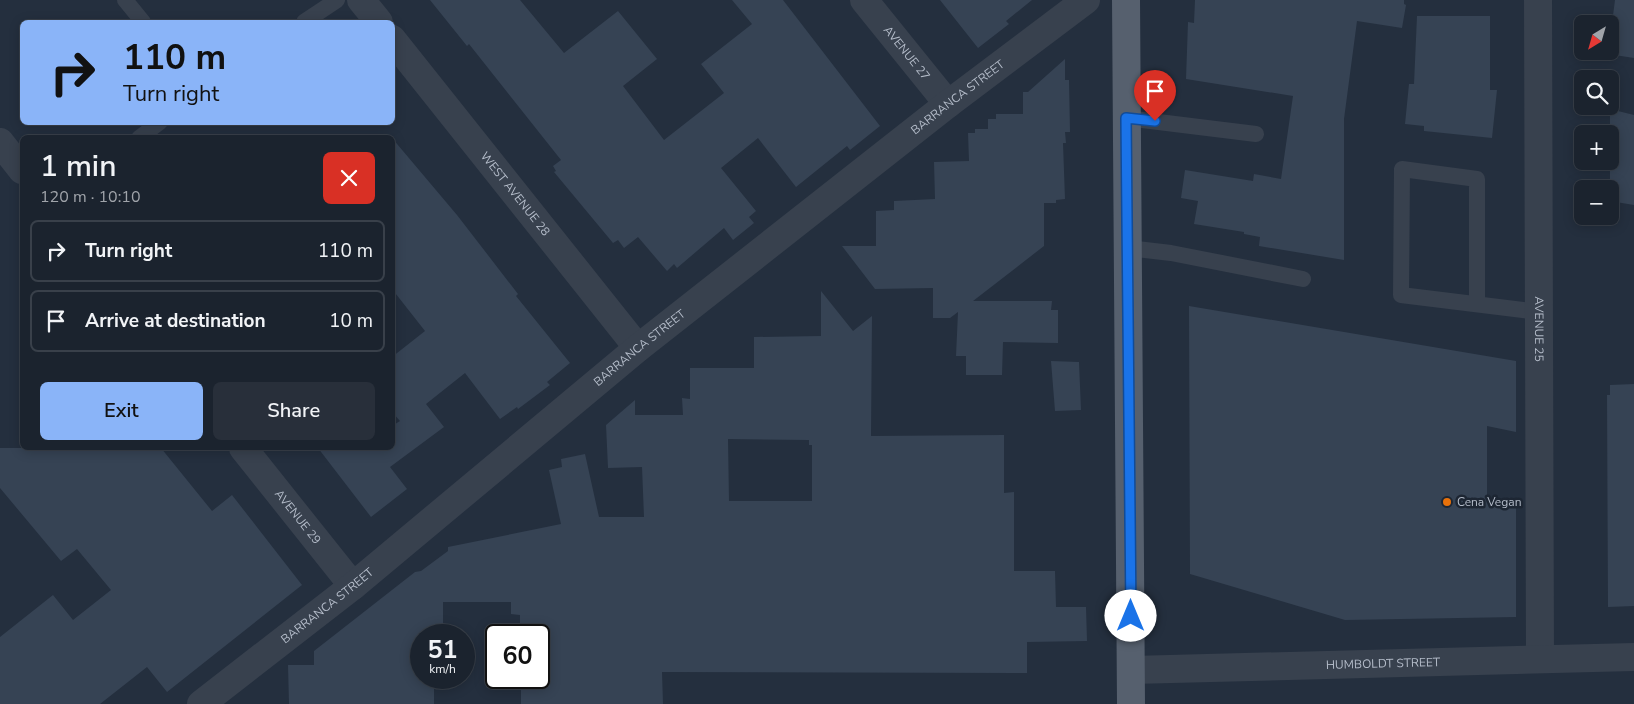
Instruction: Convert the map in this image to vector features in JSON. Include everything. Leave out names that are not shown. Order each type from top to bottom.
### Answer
[{"type":"main road","points":[[1126,0],[1132,704]]},
{"type":"street","points":[[361,0],[377,20]]},
{"type":"street","name":"AVENUE 27","points":[[864,0],[948,104]]},
{"type":"street","name":"BARRANCA STREET","points":[[201,704],[353,586],[638,348],[948,104],[1086,0]]},
{"type":"street","name":"AVENUE 25","points":[[1538,0],[1540,658]]},
{"type":"street","name":"WEST AVENUE 28","points":[[395,43],[638,348]]},
{"type":"street","points":[[0,142],[20,167]]},
{"type":"street","name":"AVENUE 29","points":[[246,450],[353,586]]},
{"type":"street","name":"HUMBOLDT STREET","points":[[1132,670],[1634,656]]},
{"type":"lane","points":[[125,0],[141,20]]},
{"type":"lane","points":[[307,20],[337,0]]},
{"type":"lane","points":[[1126,118],[1256,134]]},
{"type":"lane","points":[[143,135],[156,125]]},
{"type":"lane","points":[[1477,304],[1476,179],[1402,169],[1401,295],[1539,312]]},
{"type":"lane","points":[[1128,248],[1171,253],[1304,279]]},
{"type":"building","points":[[430,0],[520,0],[564,53],[618,11],[657,59],[623,86],[664,140],[724,93],[701,64],[752,24],[732,0],[783,0],[880,126],[850,150],[847,146],[796,187],[758,138],[721,168],[756,211],[749,217],[754,223],[733,240],[724,228],[677,268],[674,264],[667,271],[638,237],[624,248],[618,240],[613,243],[554,172],[556,171],[553,166],[561,160],[469,44],[467,46]]},
{"type":"building","points":[[940,0],[1032,0],[1006,21],[1009,24],[978,48]]},
{"type":"building","points":[[1195,0],[1404,0],[1406,5],[1402,28],[1357,21],[1344,119],[1344,260],[1259,246],[1260,237],[1244,234],[1244,232],[1194,224],[1198,201],[1181,198],[1185,170],[1253,181],[1254,174],[1281,179],[1293,96],[1186,79],[1188,22],[1194,23]]},
{"type":"building","points":[[1615,0],[1634,0],[1634,58],[1619,56],[1619,15],[1613,15]]},
{"type":"building","points":[[1417,16],[1490,16],[1490,90],[1497,90],[1492,138],[1424,131],[1424,126],[1405,124],[1409,84],[1414,84]]},
{"type":"building","points":[[1065,59],[1065,80],[1069,80],[1070,132],[1065,132],[1066,143],[1063,143],[1065,199],[1056,200],[1056,203],[1044,203],[1044,246],[973,301],[1052,301],[1051,310],[1058,310],[1058,343],[1003,342],[1002,375],[966,375],[966,356],[956,356],[958,312],[950,318],[933,318],[933,288],[875,289],[842,246],[876,246],[876,211],[894,210],[894,201],[935,199],[934,162],[969,161],[968,133],[975,133],[975,129],[988,129],[988,119],[996,119],[996,114],[1023,114],[1023,92],[1028,92]]},
{"type":"building","points":[[1619,111],[1634,115],[1634,205],[1619,202],[1619,180],[1610,180],[1610,170],[1619,170],[1619,125],[1610,125],[1610,115],[1619,115]]},
{"type":"building","points":[[395,142],[457,215],[518,294],[516,296],[570,363],[547,382],[550,385],[518,409],[517,407],[500,419],[465,373],[426,404],[444,427],[390,467],[407,489],[371,517],[320,450],[395,450],[395,424],[400,421],[395,415],[395,355],[425,331],[395,293]]},
{"type":"building","points":[[821,291],[853,331],[872,316],[871,436],[1004,435],[1004,493],[1014,492],[1014,571],[1055,571],[1056,607],[1086,607],[1087,641],[1027,642],[1027,673],[662,672],[663,704],[521,704],[521,689],[550,689],[550,624],[520,624],[520,615],[511,614],[511,602],[443,602],[443,624],[410,624],[410,689],[434,689],[434,704],[289,704],[288,665],[314,665],[314,651],[415,572],[421,571],[448,551],[448,547],[561,524],[549,470],[562,467],[561,459],[585,454],[599,517],[644,517],[642,467],[608,468],[606,425],[635,400],[635,415],[683,415],[682,398],[690,399],[690,368],[754,368],[754,337],[821,336]],"holes":[[[728,439],[809,440],[809,445],[812,445],[812,501],[729,501]]]},
{"type":"building","points":[[1189,306],[1516,361],[1516,432],[1487,426],[1487,498],[1516,503],[1516,617],[1345,620],[1190,574]]},
{"type":"building","points":[[1051,361],[1079,362],[1081,410],[1055,411]]},
{"type":"building","points":[[1634,384],[1634,606],[1608,607],[1607,395],[1610,395],[1610,385]]},
{"type":"building","points":[[0,448],[20,448],[20,450],[163,450],[212,511],[232,495],[302,585],[167,692],[147,667],[100,704],[0,704],[0,637],[53,595],[73,620],[111,590],[77,549],[61,561],[0,488]]},
{"type":"place","name":"Cena Vegan","points":[[1447,502]]},
{"type":"route","points":[[1131,616],[1126,118],[1155,121]]}]
